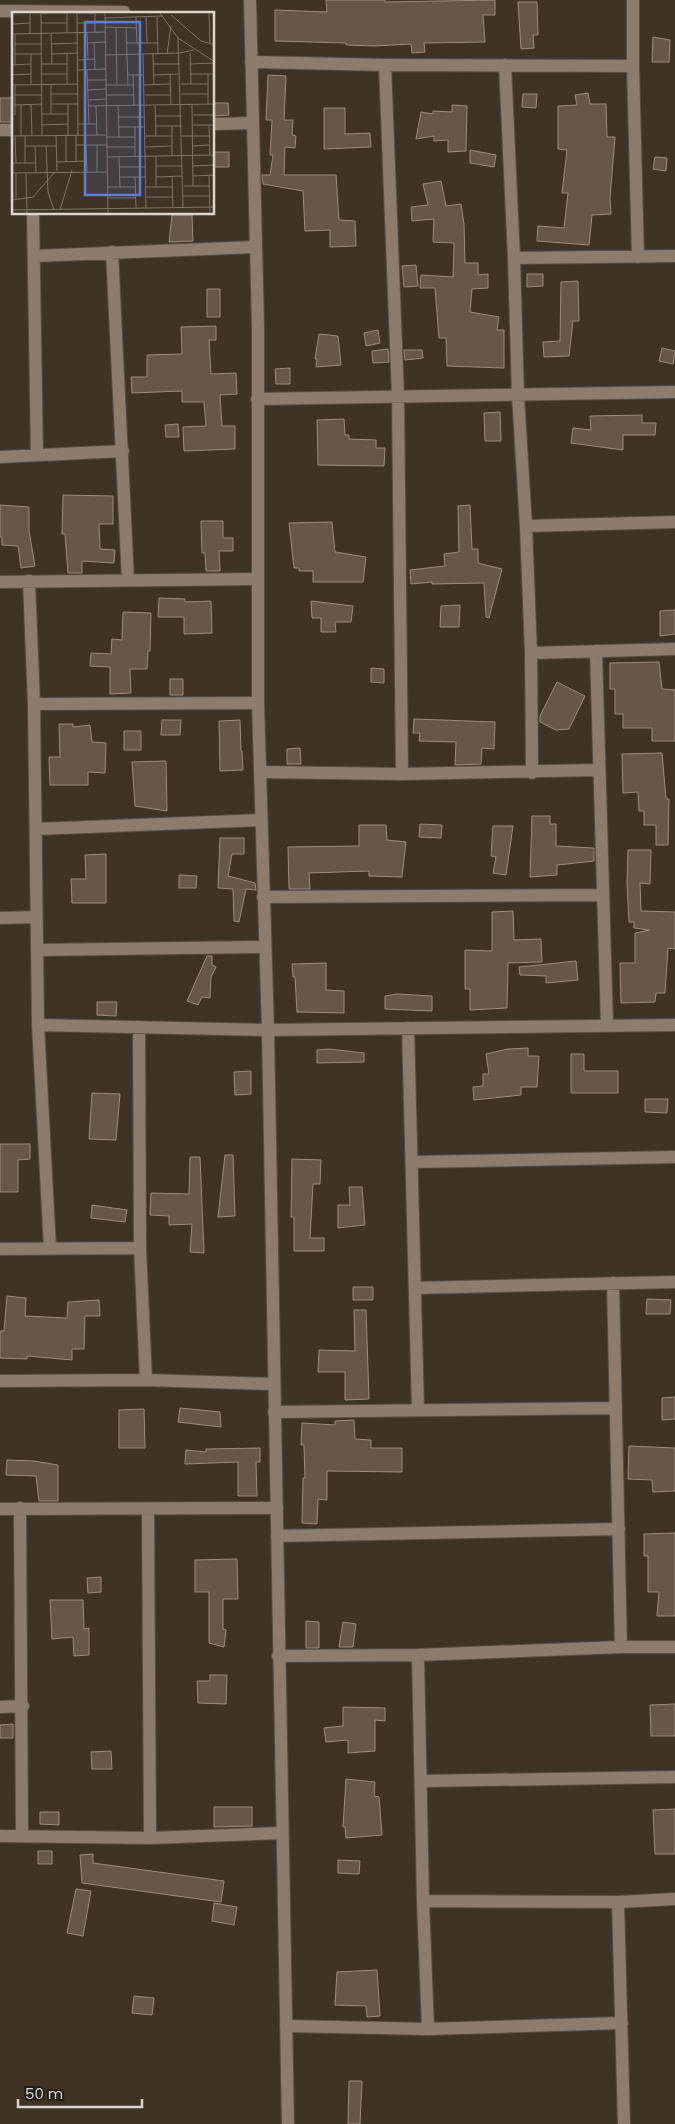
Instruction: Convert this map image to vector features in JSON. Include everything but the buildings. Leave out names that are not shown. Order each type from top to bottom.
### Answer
[{"type":"street","points":[[250,0],[258,327],[258,703],[268,1030],[288,2124]]},
{"type":"street","points":[[634,0],[632,66],[638,256]]},
{"type":"street","points":[[0,11],[124,9]]},
{"type":"street","points":[[252,62],[385,65],[632,66]]},
{"type":"street","points":[[385,65],[398,396],[402,774]]},
{"type":"street","points":[[504,65],[531,652],[532,773]]},
{"type":"street","points":[[215,124],[252,123]]},
{"type":"street","points":[[33,215],[37,455]]},
{"type":"street","points":[[35,256],[255,248]]},
{"type":"street","points":[[112,252],[128,580]]},
{"type":"street","points":[[514,258],[675,256]]},
{"type":"street","points":[[257,399],[675,392]]},
{"type":"street","points":[[0,457],[123,451]]},
{"type":"street","points":[[526,526],[675,522]]},
{"type":"street","points":[[0,582],[258,579]]},
{"type":"street","points":[[28,581],[34,704],[38,1025],[50,1248]]},
{"type":"street","points":[[531,652],[675,649]]},
{"type":"street","points":[[596,651],[607,1025]]},
{"type":"street","points":[[34,704],[258,703]]},
{"type":"street","points":[[260,772],[402,774],[532,773],[598,770]]},
{"type":"street","points":[[36,829],[261,820]]},
{"type":"street","points":[[263,897],[603,895]]},
{"type":"street","points":[[0,918],[36,918]]},
{"type":"street","points":[[37,950],[265,947]]},
{"type":"street","points":[[38,1025],[268,1030],[675,1024]]},
{"type":"street","points":[[139,1027],[140,1248],[146,1380]]},
{"type":"street","points":[[408,1028],[418,1410]]},
{"type":"street","points":[[412,1162],[675,1157]]},
{"type":"street","points":[[0,1249],[140,1248]]},
{"type":"street","points":[[415,1288],[675,1282]]},
{"type":"street","points":[[614,1283],[621,1647]]},
{"type":"street","points":[[0,1381],[146,1380],[273,1384]]},
{"type":"street","points":[[274,1412],[616,1408]]},
{"type":"street","points":[[20,1508],[23,1706],[22,1836]]},
{"type":"street","points":[[0,1509],[277,1508]]},
{"type":"street","points":[[148,1509],[150,1838]]},
{"type":"street","points":[[277,1536],[618,1529]]},
{"type":"street","points":[[278,1656],[418,1655],[621,1647],[675,1647]]},
{"type":"street","points":[[418,1655],[423,1900],[428,2029]]},
{"type":"street","points":[[0,1707],[23,1706]]},
{"type":"street","points":[[422,1781],[675,1777]]},
{"type":"street","points":[[0,1836],[150,1838],[282,1833]]},
{"type":"street","points":[[423,1900],[618,1902],[675,1899]]},
{"type":"street","points":[[618,1902],[624,2124]]},
{"type":"street","points":[[286,2026],[428,2029],[622,2023]]}]
